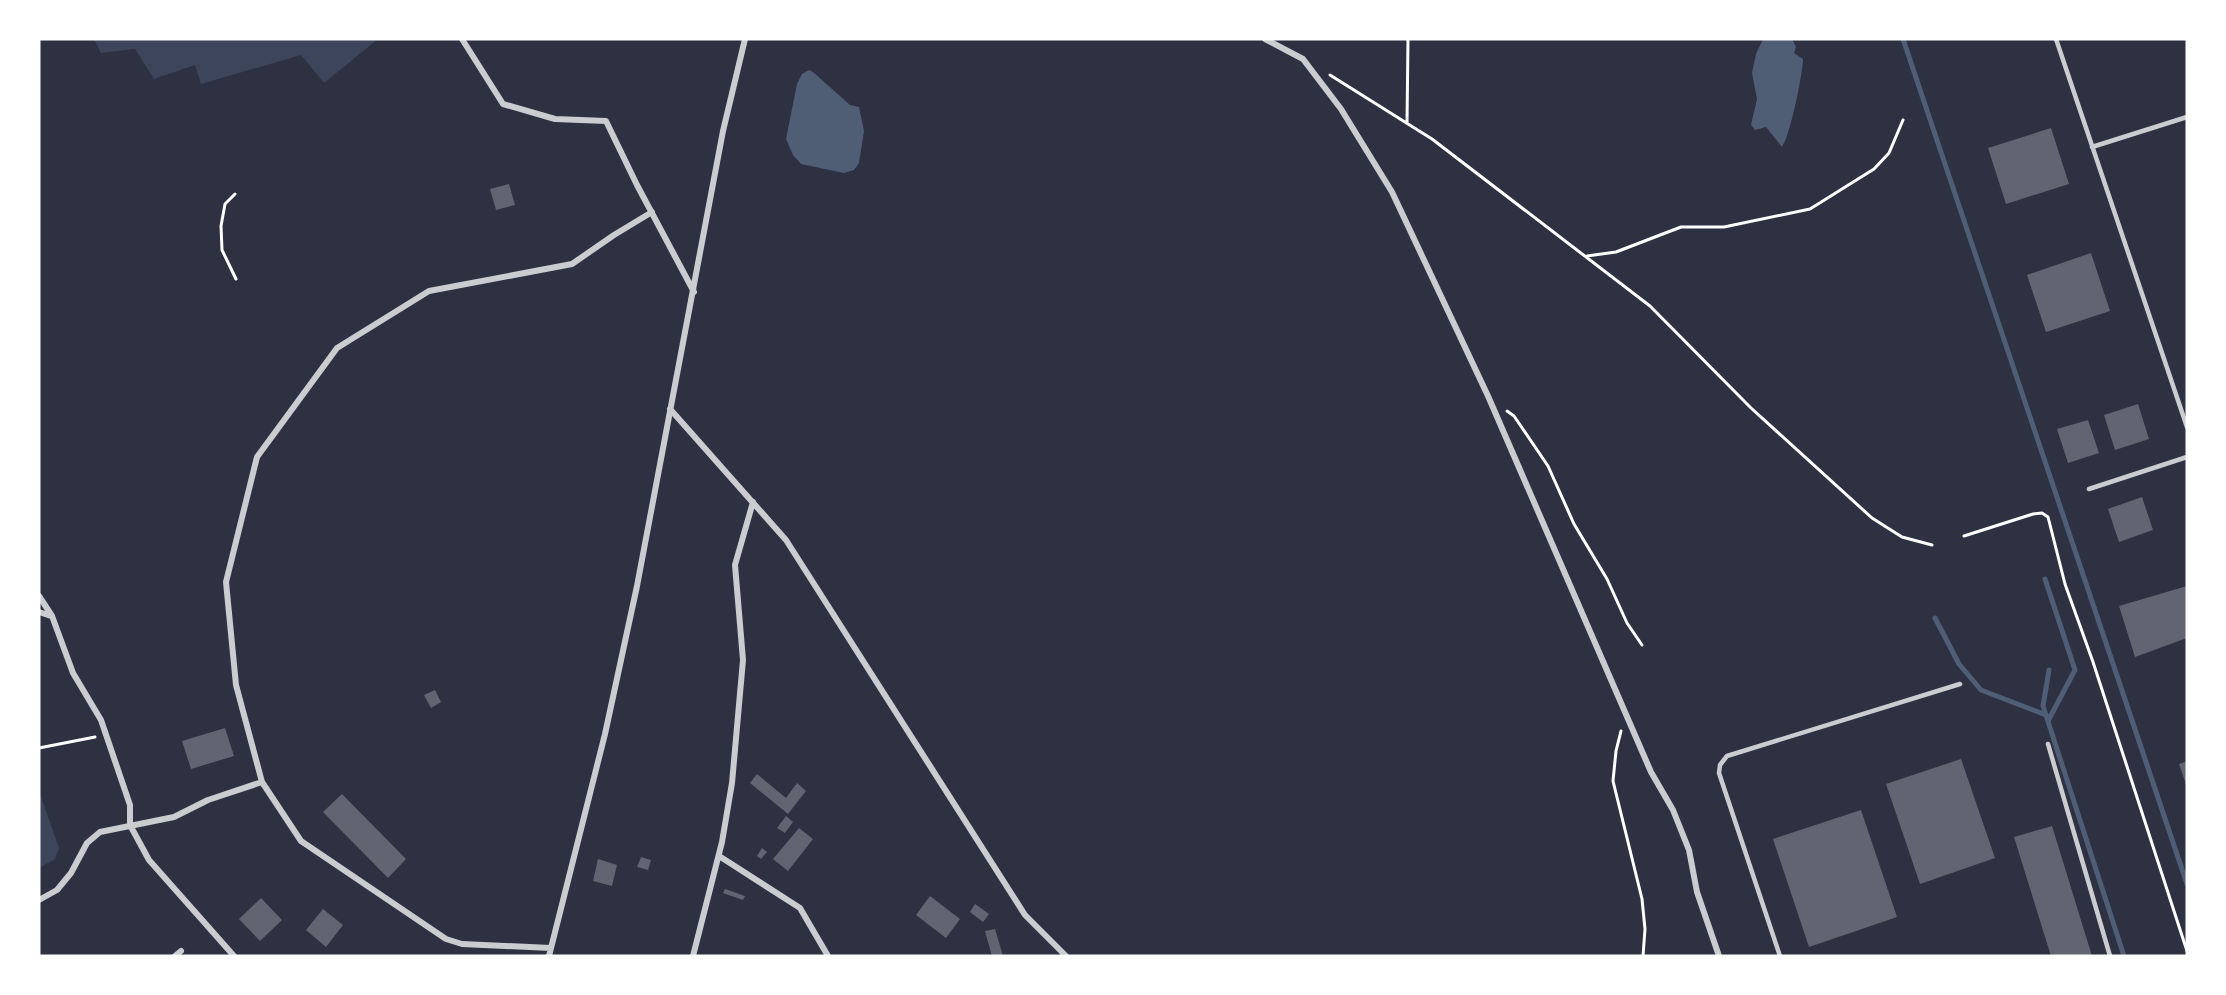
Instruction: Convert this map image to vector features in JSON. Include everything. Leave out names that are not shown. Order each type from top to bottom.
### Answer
[{"type":"street","points":[[462,39],[502,104],[555,119],[606,121],[694,292]]},
{"type":"street","points":[[549,956],[605,734],[639,575],[723,131],[745,39]]},
{"type":"street","points":[[1265,39],[1303,59],[1341,109],[1392,192],[1488,396],[1651,772],[1673,810],[1689,850],[1697,892],[1719,956]]},
{"type":"street","points":[[551,948],[462,944],[446,939],[301,841],[262,782],[236,685],[226,582],[257,458],[337,348],[429,291],[572,264],[614,234],[652,212]]},
{"type":"street","points":[[670,409],[786,540],[1025,915],[1066,956]]},
{"type":"street","points":[[693,956],[719,856],[732,783],[744,660],[735,565],[753,502]]},
{"type":"street","points":[[39,596],[52,616],[74,673],[101,720],[130,805],[130,825],[149,860],[234,956]]},
{"type":"street","points":[[39,612],[52,616]]},
{"type":"street","points":[[39,900],[57,890],[71,873],[87,843],[100,832],[174,818],[208,800],[262,782]]},
{"type":"street","points":[[719,856],[800,908],[828,956]]},
{"type":"street","points":[[175,956],[181,951]]},
{"type":"lane","points":[[2056,39],[2187,427]]},
{"type":"lane","points":[[2092,147],[2187,117]]},
{"type":"lane","points":[[2089,489],[2187,457]]},
{"type":"lane","points":[[1780,956],[1719,774],[1720,765],[1727,756],[1960,684]]},
{"type":"lane","points":[[2048,744],[2110,956]]},
{"type":"path","points":[[1407,123],[1408,39]]},
{"type":"path","points":[[1322,70],[1432,139],[1650,306],[1751,408],[1872,518],[1902,537],[1932,545]]},
{"type":"path","points":[[1585,256],[1616,252],[1681,226],[1724,227],[1810,209],[1874,169],[1889,153],[1903,120]]},
{"type":"path","points":[[235,194],[225,204],[221,226],[222,250],[236,279]]},
{"type":"path","points":[[1505,410],[1514,416],[1548,466],[1574,524],[1607,579],[1627,623],[1642,645]]},
{"type":"path","points":[[1964,536],[2033,514],[2042,513],[2048,518],[2065,584],[2093,662],[2187,951]]},
{"type":"path","points":[[1625,714],[1616,751],[1613,781],[1642,899],[1645,929],[1643,956]]},
{"type":"path","points":[[39,748],[106,735]]},
{"type":"shaded area","points":[[94,39],[378,39],[324,83],[301,55],[201,84],[195,65],[154,79],[135,49],[101,53]]},
{"type":"shaded area","points":[[1763,39],[1792,39],[1796,47],[1794,53],[1803,59],[1796,104],[1782,147],[1766,127],[1755,130],[1751,125],[1757,99],[1752,73],[1756,54]]},
{"type":"shaded area","points":[[809,70],[850,105],[859,107],[864,131],[859,163],[854,170],[844,173],[801,164],[793,155],[786,139],[797,84],[802,74]]},
{"type":"shaded area","points":[[39,791],[59,848],[55,859],[39,868]]},
{"type":"building","points":[[2051,128],[2069,184],[2006,204],[1988,148]]},
{"type":"building","points":[[509,184],[515,205],[496,210],[490,189]]},
{"type":"building","points":[[2091,253],[2110,311],[2046,332],[2027,275]]},
{"type":"building","points":[[2138,404],[2149,439],[2115,450],[2104,415]]},
{"type":"building","points":[[2088,420],[2099,453],[2068,463],[2057,429]]},
{"type":"building","points":[[2142,497],[2153,530],[2119,542],[2108,509]]},
{"type":"building","points":[[2187,586],[2187,638],[2135,657],[2119,606]]},
{"type":"building","points":[[435,690],[441,702],[431,708],[424,695]]},
{"type":"building","points":[[225,728],[234,756],[191,769],[182,741]]},
{"type":"building","points":[[1961,759],[1995,858],[1920,884],[1886,784]]},
{"type":"building","points":[[2187,761],[2187,787],[2179,764]]},
{"type":"building","points":[[757,774],[786,798],[797,783],[806,791],[788,814],[750,783]]},
{"type":"building","points":[[342,794],[406,859],[388,878],[323,812]]},
{"type":"building","points":[[1861,810],[1897,917],[1809,947],[1773,839]]},
{"type":"building","points":[[786,816],[793,822],[785,833],[777,828]]},
{"type":"building","points":[[2052,826],[2092,956],[2051,956],[2014,837]]},
{"type":"building","points":[[799,828],[813,839],[788,871],[773,859]]},
{"type":"building","points":[[762,848],[767,852],[761,859],[757,856]]},
{"type":"building","points":[[641,857],[651,860],[648,870],[637,867]]},
{"type":"building","points":[[598,859],[617,865],[612,886],[593,881]]},
{"type":"building","points":[[725,889],[745,896],[743,900],[723,893]]},
{"type":"building","points":[[930,896],[960,919],[946,938],[916,915]]},
{"type":"building","points":[[261,898],[282,920],[260,941],[239,919]]},
{"type":"building","points":[[975,904],[989,914],[983,922],[970,912]]},
{"type":"building","points":[[323,909],[343,925],[326,947],[306,930]]},
{"type":"building","points":[[995,929],[1003,956],[992,956],[985,931]]},
{"type":"waterway","points":[[1903,39],[2187,884]]},
{"type":"waterway","points":[[2045,579],[2075,670],[2048,721]]},
{"type":"waterway","points":[[1935,618],[1959,664],[1981,690],[2046,715]]},
{"type":"waterway","points":[[2049,670],[2043,706],[2124,956]]}]
